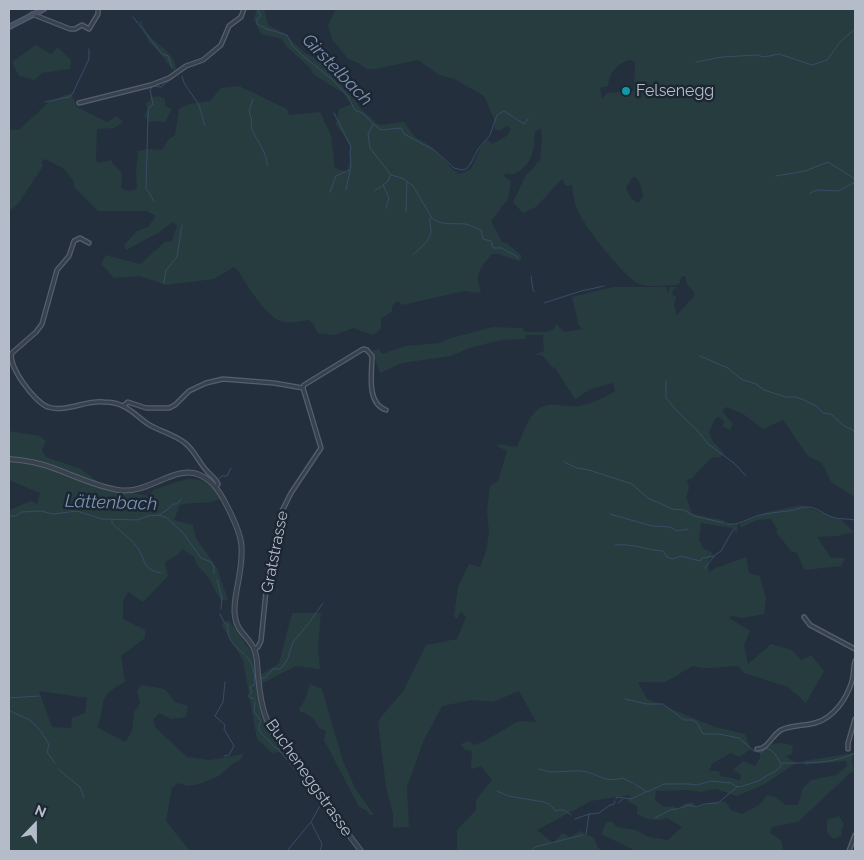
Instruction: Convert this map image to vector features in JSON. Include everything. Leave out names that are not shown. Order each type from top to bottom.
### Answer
[{"type":"main road","points":[[9,27],[44,9]]},
{"type":"street","points":[[32,14],[70,28],[75,29],[82,25],[89,29],[98,14],[98,9]]},
{"type":"street","points":[[79,104],[151,85],[169,78],[186,66],[203,60],[221,45],[224,33],[229,26],[241,17],[244,9]]},
{"type":"street","points":[[89,243],[80,238],[74,241],[69,256],[57,270],[42,324],[36,332],[12,353],[11,360],[32,394],[44,406],[55,409],[95,401],[122,406],[147,423],[185,443],[217,481],[216,487]]},
{"type":"street","points":[[122,406],[128,402],[146,408],[169,408],[175,405],[189,391],[206,383],[223,379],[274,383],[303,388],[306,383],[363,349],[369,351],[372,356],[371,376],[374,399],[378,406],[386,410]]},
{"type":"street","name":"Gratstrasse","points":[[254,650],[261,641],[268,571],[284,505],[321,448],[303,388]]},
{"type":"street","name":"Bucheneggstrasse","points":[[9,459],[50,467],[77,478],[120,491],[141,489],[177,474],[188,472],[202,476],[216,487],[241,536],[242,559],[234,615],[237,627],[254,650],[266,722],[361,851]]},
{"type":"street","points":[[804,617],[810,625],[855,649]]},
{"type":"street","points":[[757,749],[762,748],[783,729],[815,723],[830,716],[846,696],[852,682],[855,662]]},
{"type":"street","points":[[848,749],[855,719]]},
{"type":"street","points":[[849,851],[855,835]]},
{"type":"green space","points":[[257,9],[264,9],[268,25],[284,33],[305,53],[323,62],[360,108],[379,125],[404,122],[415,137],[432,147],[452,169],[460,174],[471,169],[481,147],[487,139],[492,144],[508,135],[511,129],[507,126],[501,130],[495,130],[494,119],[484,96],[454,79],[439,75],[418,60],[376,69],[367,69],[348,59],[332,39],[328,25],[336,9],[855,9],[855,497],[831,482],[822,463],[808,456],[783,420],[763,429],[743,414],[727,407],[722,411],[733,424],[730,430],[723,427],[724,421],[718,417],[715,419],[709,432],[713,442],[724,453],[719,458],[712,457],[692,478],[687,480],[689,488],[686,497],[692,513],[738,524],[737,534],[732,528],[701,523],[699,540],[703,548],[713,553],[708,562],[709,572],[746,557],[749,573],[760,576],[766,599],[764,614],[743,618],[732,616],[729,618],[750,631],[744,645],[748,664],[771,644],[792,650],[801,660],[811,655],[824,671],[806,703],[788,687],[744,673],[738,666],[710,668],[693,666],[665,682],[638,682],[647,699],[715,727],[745,734],[751,749],[739,757],[731,753],[712,764],[709,771],[719,771],[721,776],[740,780],[741,775],[733,770],[743,761],[755,766],[760,758],[760,752],[768,746],[779,743],[793,746],[792,754],[786,756],[796,763],[765,784],[737,796],[716,789],[700,792],[689,790],[656,791],[655,800],[664,807],[674,806],[679,810],[684,804],[693,802],[696,808],[712,802],[725,801],[731,810],[742,814],[759,805],[767,795],[775,797],[786,805],[798,805],[803,788],[811,780],[836,775],[847,766],[846,761],[805,765],[804,761],[853,753],[852,763],[854,771],[798,822],[772,827],[770,833],[781,840],[782,851],[636,851],[601,834],[606,823],[611,821],[617,827],[636,830],[649,837],[668,840],[682,827],[667,818],[659,820],[637,814],[637,806],[628,802],[630,795],[591,801],[537,830],[553,843],[562,833],[570,837],[580,831],[594,838],[598,848],[604,851],[457,851],[457,830],[476,810],[476,800],[492,780],[481,766],[473,769],[471,767],[472,751],[465,750],[461,744],[469,741],[474,745],[485,741],[518,721],[536,722],[519,691],[493,702],[472,700],[442,706],[423,742],[407,787],[409,827],[393,828],[393,814],[386,787],[378,723],[404,690],[426,645],[457,639],[466,617],[461,611],[457,619],[454,616],[458,587],[469,564],[480,567],[486,551],[489,532],[487,511],[490,486],[498,481],[507,451],[499,447],[498,444],[517,447],[529,420],[540,408],[550,405],[579,406],[598,400],[615,391],[613,383],[591,389],[575,399],[555,368],[542,355],[533,355],[544,351],[543,335],[526,335],[525,339],[501,340],[469,348],[451,356],[402,363],[380,373],[372,351],[379,349],[382,354],[406,346],[440,343],[448,339],[493,327],[522,328],[525,332],[546,332],[554,329],[556,324],[564,332],[583,329],[579,326],[572,297],[613,287],[667,287],[667,295],[670,287],[676,287],[678,289],[674,288],[672,295],[676,296],[674,306],[677,315],[695,294],[687,284],[685,276],[682,276],[681,280],[680,277],[678,285],[649,286],[640,284],[625,273],[588,228],[577,208],[572,185],[566,186],[562,179],[536,207],[523,213],[513,202],[526,175],[540,161],[541,128],[535,132],[529,162],[516,173],[506,173],[503,176],[511,181],[508,199],[491,221],[502,242],[508,244],[522,256],[520,261],[492,254],[478,275],[481,290],[479,293],[464,291],[402,305],[398,301],[392,306],[392,311],[381,319],[381,329],[373,335],[353,328],[335,335],[318,333],[309,320],[290,322],[278,320],[264,308],[234,267],[214,279],[166,285],[140,276],[114,278],[101,264],[106,255],[140,264],[165,242],[172,241],[177,226],[173,222],[158,233],[126,250],[124,245],[137,231],[148,227],[156,216],[147,211],[98,211],[75,188],[73,180],[63,168],[45,159],[41,162],[43,166],[18,204],[9,211],[9,129],[19,130],[50,101],[71,93],[77,107],[107,122],[117,116],[123,122],[114,128],[97,129],[96,159],[98,163],[111,160],[122,173],[121,188],[128,191],[137,189],[138,151],[162,150],[168,140],[175,135],[179,109],[189,104],[210,101],[221,88],[239,86],[287,109],[289,115],[320,112],[331,135],[335,168],[347,172],[350,147],[336,125],[339,109],[352,104],[343,93],[313,74],[310,68],[285,45],[282,39],[261,34],[254,19]],"holes":[[[629,60],[635,62],[634,91],[607,93],[602,99],[600,88],[608,86],[614,70],[620,64]],[[633,177],[636,177],[641,186],[643,197],[638,203],[631,198],[626,187]]]},
{"type":"green space","points":[[141,20],[152,39],[170,55],[176,70],[173,70],[149,42],[139,22]]},
{"type":"green space","points":[[36,45],[51,54],[58,47],[71,60],[70,69],[42,73],[35,80],[19,76],[12,62]]},
{"type":"green space","points":[[159,96],[165,99],[165,106],[172,109],[165,122],[147,122],[147,118],[144,117],[147,110],[146,103],[149,102],[151,97]]},
{"type":"green space","points":[[9,431],[40,436],[46,441],[42,450],[46,457],[81,469],[105,487],[149,496],[154,489],[186,479],[192,479],[204,482],[212,487],[221,499],[211,502],[180,505],[174,520],[193,525],[196,538],[217,568],[228,600],[221,601],[208,577],[197,565],[194,557],[182,549],[179,554],[165,562],[168,576],[143,602],[128,592],[123,601],[123,619],[145,630],[145,638],[121,656],[125,682],[111,690],[104,699],[101,718],[97,727],[125,742],[132,731],[134,712],[140,704],[137,691],[141,685],[165,689],[175,702],[188,706],[186,717],[171,719],[159,713],[153,720],[156,728],[187,757],[210,760],[244,754],[240,760],[232,764],[219,776],[199,784],[187,786],[178,783],[172,788],[166,821],[190,851],[9,851],[9,510],[31,501],[37,504],[40,493],[9,480]],"holes":[[[39,691],[87,698],[85,713],[72,718],[71,728],[52,727]]]},
{"type":"green space","points":[[801,505],[841,520],[854,532],[838,536],[817,537],[831,558],[845,558],[841,566],[804,570],[797,553],[791,551],[776,532],[778,530],[771,519],[757,520],[740,528],[740,524],[767,512]]},
{"type":"green space","points":[[292,613],[321,613],[318,645],[320,669],[296,666],[257,686],[264,721],[289,759],[287,759],[280,752],[272,753],[257,739],[243,660],[221,624],[229,620],[255,657],[257,677],[279,663]]},
{"type":"green space","points":[[310,684],[322,689],[343,761],[355,788],[374,815],[370,815],[366,810],[359,807],[324,740],[326,731],[319,728],[314,719],[300,712],[299,709],[305,700]]},
{"type":"green space","points":[[839,816],[844,824],[841,831],[842,835],[832,838],[827,832],[827,820]]},
{"type":"waterway","name":"Girstelbach","points":[[257,9],[261,16],[257,19],[257,24],[287,35],[292,45],[333,80],[347,95],[355,110],[364,114],[373,124],[368,134],[370,148],[391,175],[402,178],[413,186],[432,218],[439,222],[465,224],[481,230],[483,239],[491,241],[493,248],[502,248],[518,258]]},
{"type":"waterway","points":[[133,17],[162,54],[168,56],[172,68]]},
{"type":"waterway","points":[[696,62],[722,57],[757,55],[764,57],[779,54],[812,65],[827,60],[841,41],[855,29]]},
{"type":"waterway","points":[[45,102],[72,95],[89,59],[89,49]]},
{"type":"waterway","points":[[154,201],[146,188],[148,117],[149,108],[153,104],[150,90],[153,86],[161,87],[177,74]]},
{"type":"waterway","points":[[182,76],[184,83],[199,105],[205,126]]},
{"type":"waterway","points":[[253,99],[249,111],[252,130],[264,153],[267,166]]},
{"type":"waterway","points":[[373,124],[381,130],[401,128],[404,134],[434,150],[454,168],[462,170],[466,169],[471,163],[478,149],[490,135],[497,115],[504,111],[524,124],[528,119]]},
{"type":"waterway","points":[[334,113],[351,147],[351,166],[346,190]]},
{"type":"waterway","points":[[776,176],[805,171],[828,162],[855,179]]},
{"type":"waterway","points":[[330,192],[336,176],[349,170]]},
{"type":"waterway","points":[[386,208],[389,198],[383,185],[388,181],[390,175]]},
{"type":"waterway","points":[[406,211],[407,182]]},
{"type":"waterway","points":[[810,193],[817,190],[838,191],[855,182]]},
{"type":"waterway","points":[[374,191],[382,186]]},
{"type":"waterway","points":[[413,255],[425,244],[431,234],[430,218]]},
{"type":"waterway","points":[[164,283],[166,270],[177,257],[182,225]]},
{"type":"waterway","points":[[531,276],[535,292]]},
{"type":"waterway","points":[[544,303],[604,286]]},
{"type":"waterway","points":[[700,356],[728,368],[741,379],[756,384],[764,390],[786,397],[796,397],[816,406],[823,413],[831,414],[844,426],[853,430],[855,434]]},
{"type":"waterway","points":[[666,381],[666,398],[708,444],[734,463],[746,476]]},
{"type":"waterway","points":[[564,462],[577,468],[632,484],[648,498],[672,509],[684,510],[694,516],[724,523]]},
{"type":"waterway","points":[[219,479],[222,476],[227,476],[231,468]]},
{"type":"waterway","points":[[159,515],[173,504],[177,504],[181,499]]},
{"type":"waterway","points":[[727,524],[739,523],[760,515],[807,507],[814,508],[835,518],[855,520]]},
{"type":"waterway","name":"Lättenbach","points":[[9,516],[16,516],[21,512],[41,511],[53,514],[77,511],[102,519],[137,520],[159,515],[167,518],[184,534],[201,558],[211,562],[214,567],[214,574]]},
{"type":"waterway","points":[[610,514],[652,526],[670,527],[677,531],[688,529]]},
{"type":"waterway","points":[[112,520],[112,523],[137,547],[148,567],[161,573]]},
{"type":"waterway","points":[[705,568],[715,555],[721,551],[733,530]]},
{"type":"waterway","points":[[615,545],[663,551],[667,557],[673,559],[681,556],[700,561],[702,558],[714,556]]},
{"type":"waterway","name":"Lättenbach","points":[[217,580],[222,598],[221,609]]},
{"type":"waterway","points":[[260,678],[265,678],[273,669],[280,669],[283,666],[288,658],[293,642],[323,603]]},
{"type":"waterway","name":"Lättenbach","points":[[220,614],[228,625],[228,634],[232,641],[244,654]]},
{"type":"waterway","name":"Lättenbach","points":[[246,656],[254,674],[255,682],[250,687],[252,692],[249,695],[249,697],[254,699]]},
{"type":"waterway","points":[[224,756],[229,755],[234,746],[224,729],[225,725],[215,716],[223,702],[225,682]]},
{"type":"waterway","points":[[9,698],[39,696]]},
{"type":"waterway","points":[[625,699],[647,704],[663,704],[684,720],[693,720],[697,723],[703,734],[719,734],[739,738],[755,752]]},
{"type":"waterway","name":"Lättenbach","points":[[255,702],[254,711],[261,721],[259,724],[260,732],[284,756],[321,804],[311,822],[322,844],[320,851]]},
{"type":"waterway","points":[[9,710],[28,719],[37,727],[49,745],[47,752],[55,763]]},
{"type":"waterway","points":[[758,752],[762,752],[766,748],[771,750],[781,764]]},
{"type":"waterway","points":[[635,784],[647,792],[664,784],[697,785],[711,781],[731,783],[740,787],[758,781],[777,770],[783,763],[829,761],[855,753]]},
{"type":"waterway","points":[[58,769],[80,787],[84,798]]},
{"type":"waterway","points":[[539,769],[551,772],[581,771],[612,780],[622,778],[633,783]]},
{"type":"waterway","points":[[655,818],[670,810],[690,805],[696,807],[704,804],[718,803],[737,787]]},
{"type":"waterway","points":[[497,791],[508,796],[544,802],[556,811],[563,810],[571,815]]},
{"type":"waterway","points":[[616,799],[617,797],[631,799],[646,792]]},
{"type":"waterway","points":[[618,803],[623,799]]},
{"type":"waterway","points":[[575,819],[599,813],[614,804],[615,801]]},
{"type":"waterway","points":[[586,834],[589,814]]},
{"type":"waterway","points":[[287,851],[310,823]]},
{"type":"waterway","points":[[531,851],[535,847],[583,835]]},
{"type":"place","name":"Felsenegg","points":[[626,91]]}]
